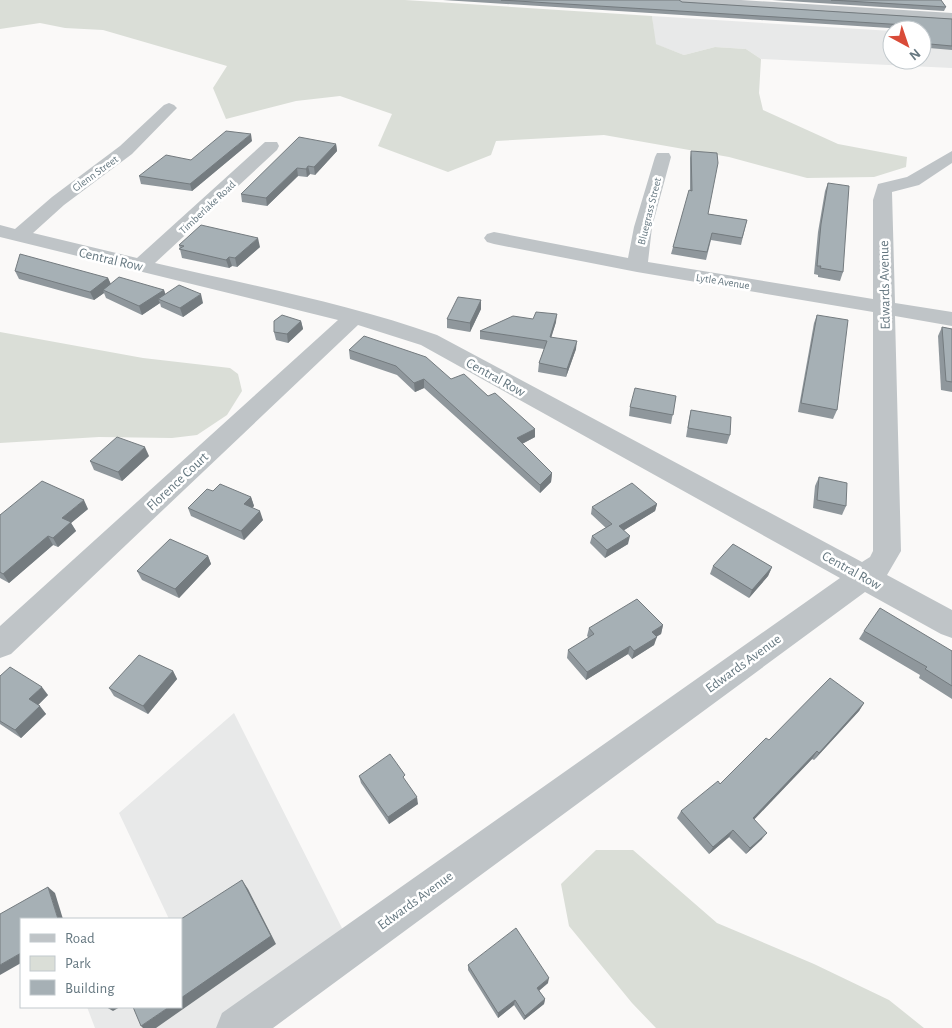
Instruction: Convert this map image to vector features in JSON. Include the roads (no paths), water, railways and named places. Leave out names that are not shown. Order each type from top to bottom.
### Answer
[{"type":"street","points":[[682,0],[952,17]]},
{"type":"street","points":[[940,2],[952,7]]},
{"type":"street","name":"Glenn Street","points":[[10,233],[126,150],[169,108]]},
{"type":"street","name":"Timberlake Road","points":[[140,266],[271,146]]},
{"type":"street","name":"Edwards Avenue","points":[[237,1028],[880,565],[887,551],[882,200],[884,188],[904,185],[913,181],[952,156]]},
{"type":"street","name":"Bluegrass Street","points":[[637,266],[643,228],[663,157]]},
{"type":"street","name":"Central Row","points":[[10,233],[354,317],[396,328],[429,340],[952,625]]},
{"type":"street","name":"Lytle Avenue","points":[[494,238],[637,266],[884,306],[952,319]]},
{"type":"street","name":"Florence Court","points":[[0,645],[354,317]]}]
